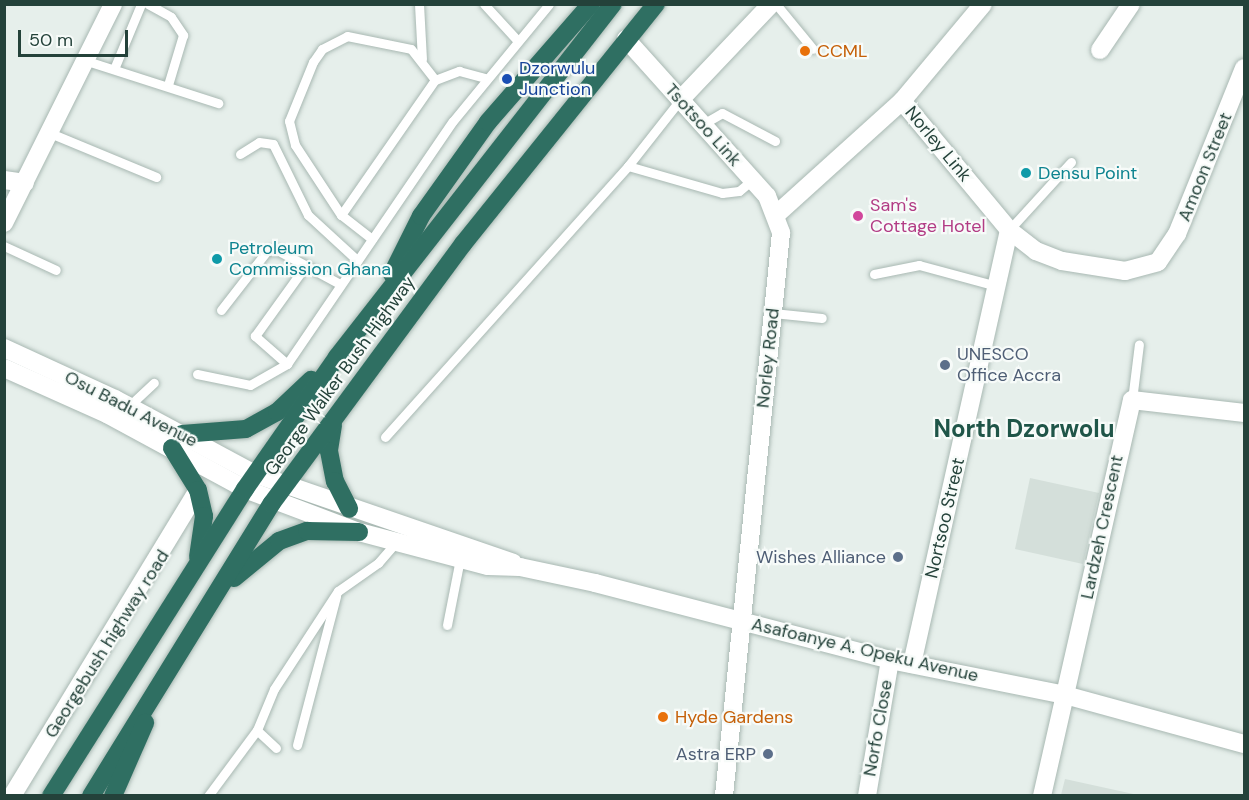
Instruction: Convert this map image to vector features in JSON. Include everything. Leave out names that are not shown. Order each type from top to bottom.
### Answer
[{"type":"highway","points":[[377,305],[434,197],[488,122],[591,4]]},
{"type":"highway","name":"George Walker Bush Highway","points":[[51,795],[250,482],[337,357],[613,4]]},
{"type":"highway","name":"George Walker Bush Highway","points":[[91,795],[278,496],[463,244],[656,4]]},
{"type":"highway","points":[[196,565],[204,516],[198,490],[177,441],[246,429],[277,412],[337,357]]},
{"type":"highway","points":[[333,424],[329,451],[335,481],[350,509]]},
{"type":"highway","points":[[209,603],[256,556],[279,541],[307,531],[358,532]]},
{"type":"highway","points":[[113,795],[164,676]]},
{"type":"street","points":[[4,223],[87,61],[113,4]]},
{"type":"street","points":[[680,100],[771,4]]},
{"type":"street","points":[[777,214],[902,101],[983,4]]},
{"type":"street","points":[[1100,50],[1131,4]]},
{"type":"street","name":"Tsotsoo Link","points":[[626,39],[752,180],[777,214]]},
{"type":"street","name":"Amoon Street","points":[[1158,262],[1177,234],[1245,68]]},
{"type":"street","name":"Norley Link","points":[[902,101],[1009,230],[1036,251],[1062,261],[1125,271],[1158,262]]},
{"type":"street","points":[[4,180],[26,183]]},
{"type":"street","name":"Norley Road","points":[[724,795],[781,233],[777,214]]},
{"type":"street","name":"Nortsoo Street","points":[[912,664],[1009,230]]},
{"type":"street","name":"Osu Badu Avenue","points":[[4,348],[129,406],[177,441]]},
{"type":"street","name":"Osu Badu Avenue","points":[[4,368],[177,441],[278,496]]},
{"type":"street","points":[[1132,400],[1245,413]]},
{"type":"street","name":"Lardzeh Crescent","points":[[1042,795],[1132,400]]},
{"type":"street","name":"Georgebush highway road","points":[[12,795],[198,490]]},
{"type":"street","name":"Asafoanye A. Opeku Avenue","points":[[278,496],[358,532],[460,559],[520,567]]},
{"type":"street","name":"Asafoanye A. Opeku Avenue","points":[[278,496],[350,509],[520,567],[741,620],[890,660],[1065,695],[1245,744]]},
{"type":"street","name":"Norfo Close","points":[[867,795],[890,660]]},
{"type":"lane","points":[[114,69],[141,4]]},
{"type":"lane","points":[[148,4],[171,17],[183,35],[168,85]]},
{"type":"lane","points":[[418,4],[422,58],[435,80]]},
{"type":"lane","points":[[484,4],[517,40]]},
{"type":"lane","points":[[197,374],[250,385],[287,364],[340,284],[486,78],[549,4]]},
{"type":"lane","points":[[776,4],[813,49]]},
{"type":"lane","points":[[372,239],[341,215],[289,130],[313,63],[328,45],[347,36],[400,45],[422,58]]},
{"type":"lane","points":[[87,61],[168,85],[218,103]]},
{"type":"lane","points":[[341,215],[435,80],[459,71],[486,78]]},
{"type":"lane","points":[[385,437],[628,166],[680,100]]},
{"type":"lane","points":[[703,124],[722,113],[775,141]]},
{"type":"lane","points":[[50,133],[156,177]]},
{"type":"lane","points":[[240,154],[259,142],[273,144],[308,215],[357,260]]},
{"type":"lane","points":[[1009,230],[1071,162]]},
{"type":"lane","points":[[628,166],[722,193],[739,191],[752,180]]},
{"type":"lane","points":[[4,246],[56,270]]},
{"type":"lane","points":[[221,310],[267,251],[277,250],[340,284]]},
{"type":"lane","points":[[287,364],[255,336],[306,265]]},
{"type":"lane","points":[[874,274],[919,265],[997,285]]},
{"type":"lane","points":[[772,313],[822,318]]},
{"type":"lane","points":[[1132,400],[1139,344]]},
{"type":"lane","points":[[129,406],[154,383]]},
{"type":"lane","points":[[208,795],[257,730],[274,689],[338,591],[378,563],[397,541]]},
{"type":"lane","points":[[447,626],[460,559]]},
{"type":"lane","points":[[297,745],[338,591]]},
{"type":"lane","points":[[257,730],[276,748]]},
{"type":"shaded area","points":[[1030,478],[1099,493],[1083,564],[1015,549]]},
{"type":"shaded area","points":[[1065,779],[1138,795],[1061,795]]},
{"type":"place","name":"CCML","points":[[805,51]]},
{"type":"place","name":"Dzorwulu Junction","points":[[507,79]]},
{"type":"place","name":"Densu Point","points":[[1026,173]]},
{"type":"place","name":"Sam's Cottage Hotel","points":[[858,216]]},
{"type":"place","name":"Petroleum Commission Ghana","points":[[217,259]]},
{"type":"place","name":"UNESCO Office Accra","points":[[945,365]]},
{"type":"place","name":"Wishes Alliance","points":[[898,557]]},
{"type":"place","name":"Hyde Gardens","points":[[663,717]]},
{"type":"place","name":"Astra ERP","points":[[768,754]]},
{"type":"district","name":"North Dzorwolu","points":[[1024,429]]}]
